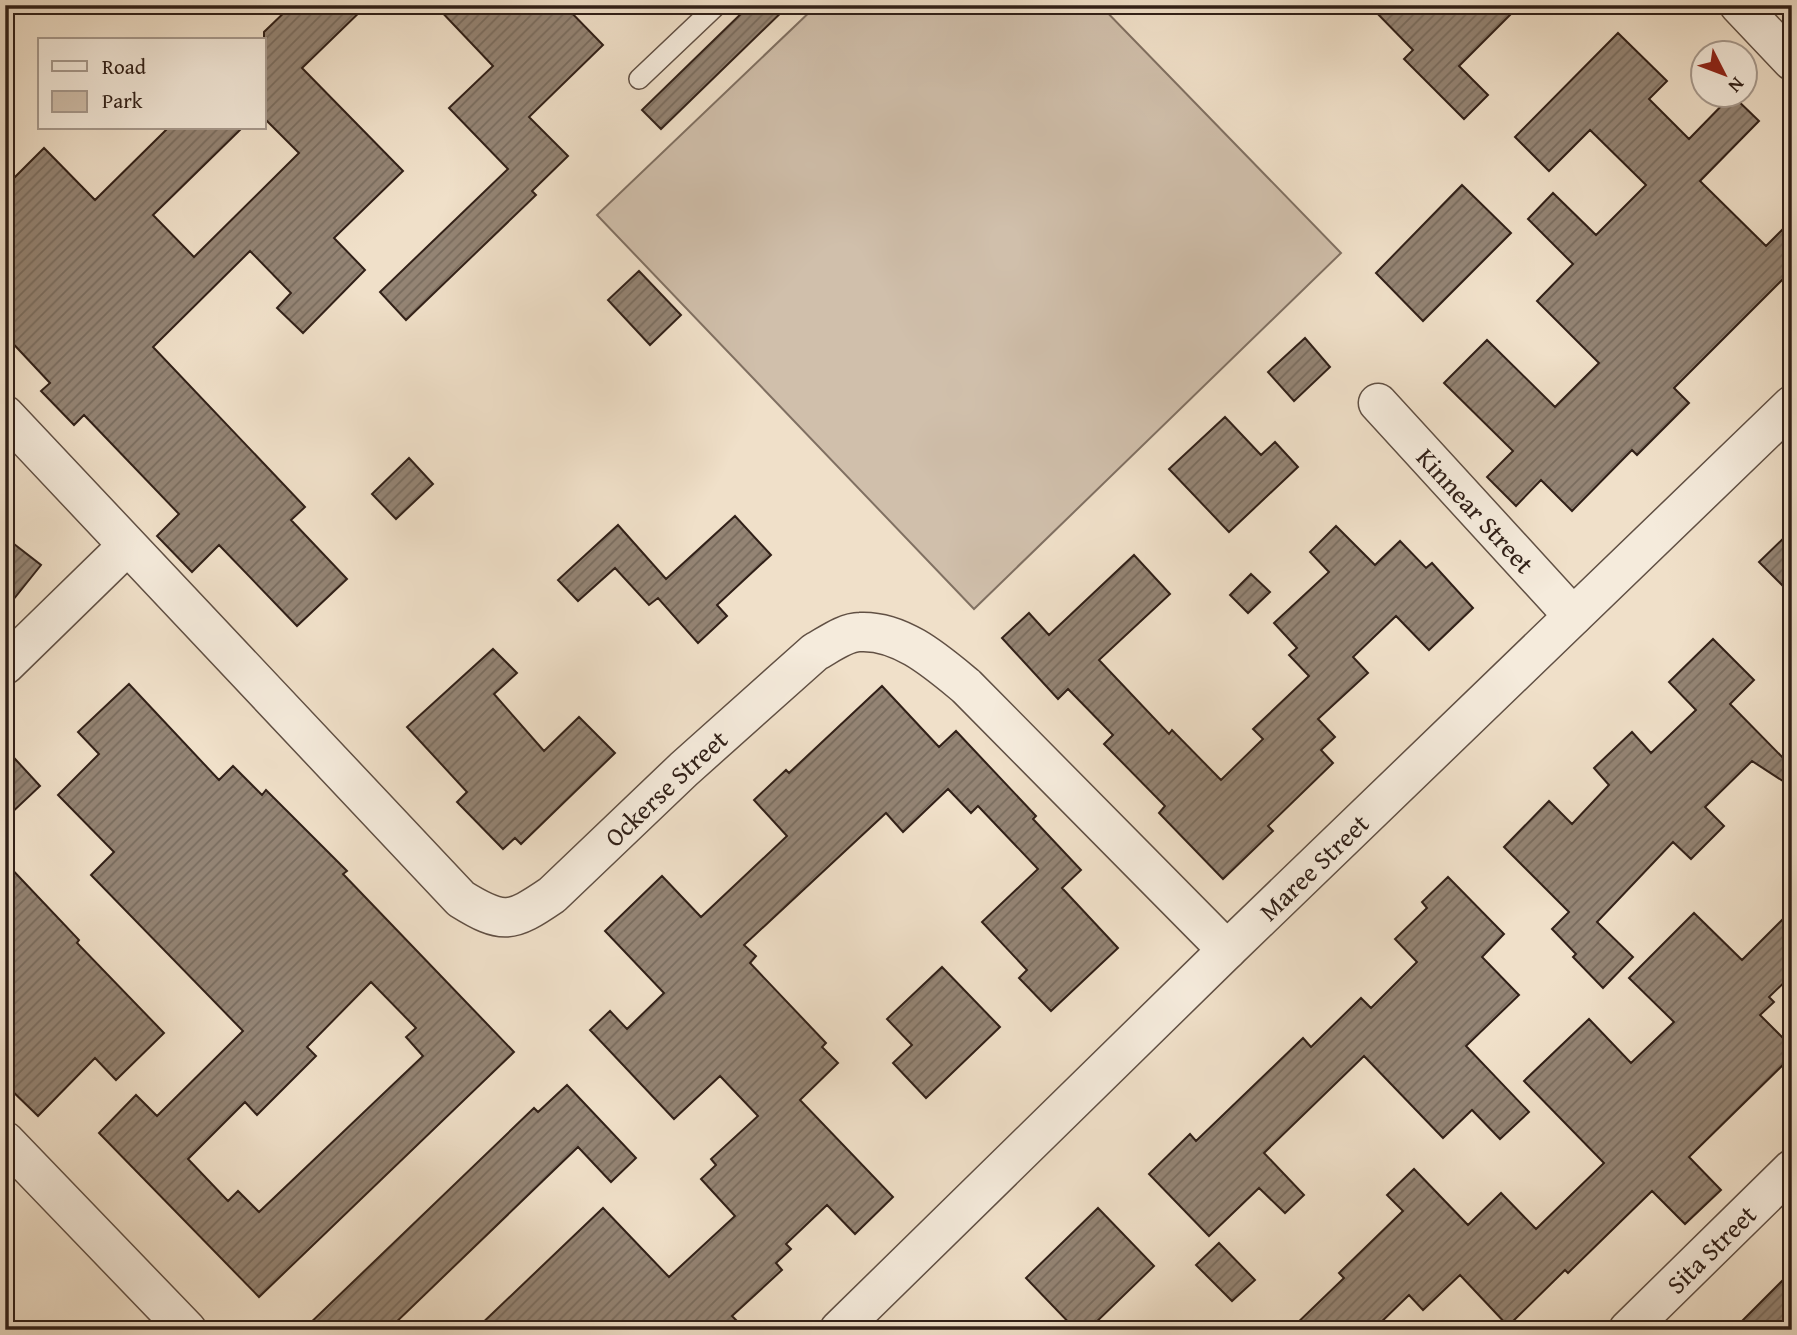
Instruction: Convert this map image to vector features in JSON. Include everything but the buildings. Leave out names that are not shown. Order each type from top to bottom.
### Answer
[{"type":"street","points":[[1739,5],[1792,61]]},
{"type":"street","name":"Kinnear Street","points":[[1378,403],[1573,616]]},
{"type":"street","name":"Maree Street","points":[[839,1330],[1227,950],[1792,405]]},
{"type":"street","name":"Ockerse Street","points":[[5,415],[461,899],[495,917],[513,918],[552,895],[684,769],[815,652],[839,638],[859,632],[891,637],[930,657],[966,686],[1227,950]]},
{"type":"street","points":[[5,665],[127,546]]},
{"type":"street","points":[[5,1141],[187,1330]]},
{"type":"street","name":"Sita Street","points":[[1628,1330],[1792,1169]]},
{"type":"lane","points":[[639,79],[717,5]]},
{"type":"green space","points":[[817,5],[1100,5],[1341,253],[974,609],[597,215]]}]
